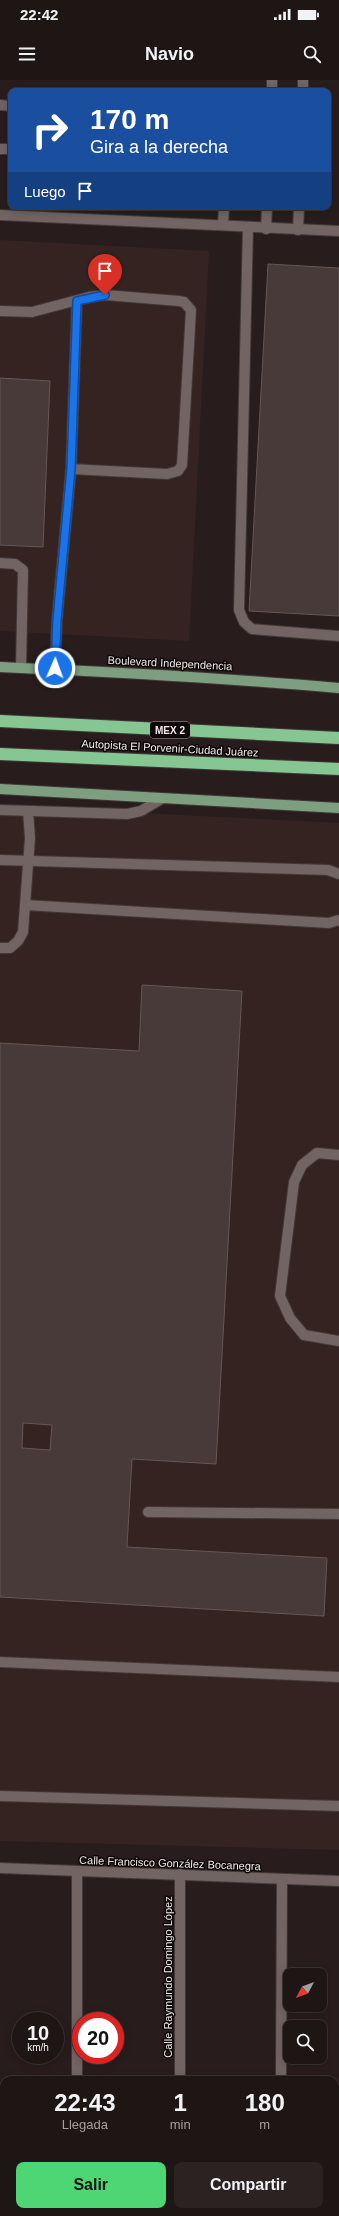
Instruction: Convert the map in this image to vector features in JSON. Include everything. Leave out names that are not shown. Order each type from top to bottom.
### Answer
[{"type":"highway","name":"MEX 2","points":[[0,721],[339,738]]},
{"type":"highway","name":"Autopista El Porvenir-Ciudad Juárez","points":[[0,754],[339,769]]},
{"type":"main road","name":"Boulevard Independencia","points":[[0,667],[55,668],[237,679],[339,688]]},
{"type":"main road","points":[[0,789],[339,808]]},
{"type":"street","points":[[223,225],[224,210]]},
{"type":"street","points":[[266,229],[267,210]]},
{"type":"street","points":[[298,230],[299,210]]},
{"type":"street","points":[[0,215],[223,225],[266,229],[339,231]]},
{"type":"street","points":[[248,227],[239,610],[244,622],[252,629],[339,636]]},
{"type":"street","points":[[0,311],[32,312],[105,295],[178,301],[188,306],[191,316],[182,465],[178,471],[167,474],[71,469]]},
{"type":"street","points":[[55,668],[57,620],[71,469],[77,301]]},
{"type":"street","points":[[0,563],[15,564],[23,570],[21,668]]},
{"type":"street","points":[[0,810],[127,814],[141,811],[161,799]]},
{"type":"street","points":[[0,948],[10,948],[18,941],[23,932],[30,838],[28,812]]},
{"type":"street","points":[[0,860],[328,870],[339,874]]},
{"type":"street","points":[[25,905],[328,923],[339,920]]},
{"type":"street","points":[[339,1155],[317,1153],[302,1166],[294,1182],[280,1296],[290,1318],[304,1335],[339,1341]]},
{"type":"street","points":[[148,1512],[339,1514]]},
{"type":"street","points":[[0,1662],[339,1677]]},
{"type":"street","points":[[0,1796],[339,1806]]},
{"type":"street","name":"Calle Francisco González Bocanegra","points":[[0,1868],[339,1881]]},
{"type":"street","points":[[77,1872],[77,2076]]},
{"type":"street","name":"Calle Raymundo Domingo López","points":[[180,1874],[180,2076]]},
{"type":"street","points":[[281,2076],[282,1879]]},
{"type":"shaded area","points":[[0,240],[209,251],[189,641],[0,631]]},
{"type":"shaded area","points":[[0,806],[339,823],[339,1850],[0,1841]]},
{"type":"building","points":[[268,264],[339,268],[339,616],[249,611]]},
{"type":"building","points":[[0,378],[50,381],[43,547],[0,545]]},
{"type":"building","points":[[142,985],[242,991],[216,1464],[132,1459],[127,1547],[327,1558],[324,1616],[0,1597],[0,1043],[139,1051]],"holes":[[[23,1423],[52,1425],[50,1450],[22,1448]]]},
{"type":"route","points":[[55,668],[57,620],[71,469],[77,301],[89,297],[105,295]]}]
